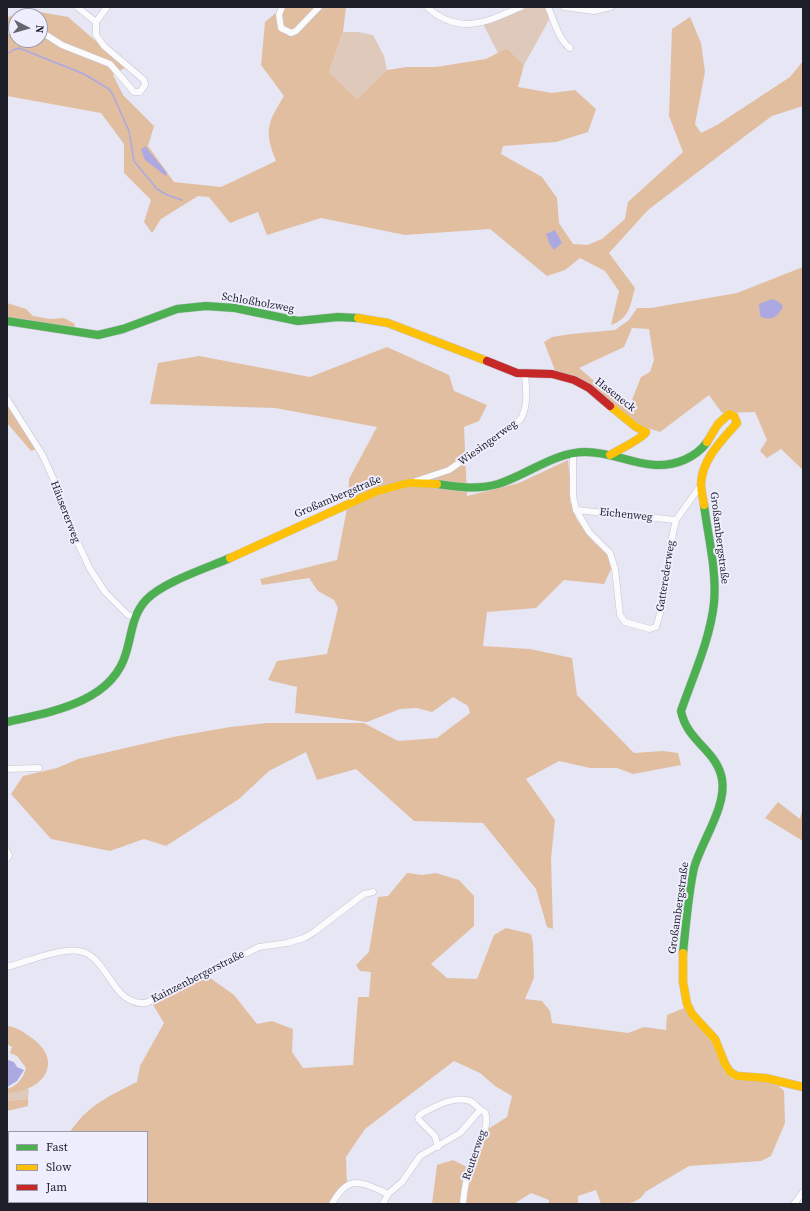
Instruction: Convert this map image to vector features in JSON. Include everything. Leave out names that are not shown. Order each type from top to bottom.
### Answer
[{"type":"street","points":[[77,7],[96,22]]},
{"type":"street","points":[[48,37],[62,45],[110,64],[134,92],[140,92],[145,85],[144,80],[99,42],[96,35],[96,22],[107,7]]},
{"type":"street","points":[[282,7],[280,15],[281,28],[290,33],[296,31],[319,7]]},
{"type":"street","points":[[427,7],[444,20],[471,25],[521,7]]},
{"type":"street","points":[[548,7],[561,39],[564,44],[570,48]]},
{"type":"street","points":[[564,7],[594,12],[611,7]]},
{"type":"street","name":"Schloßholzweg","points":[[7,321],[98,335],[108,334],[189,307],[235,308],[272,318],[298,321],[338,317],[368,319],[404,328],[517,373],[525,374]]},
{"type":"street","name":"Haseneck","points":[[525,374],[552,374],[574,380],[589,388],[636,427],[646,432],[644,436],[625,445],[610,455]]},
{"type":"street","name":"Wiesingerweg","points":[[412,482],[449,470],[520,420],[524,414],[526,404],[525,374]]},
{"type":"street","name":"Häusererweg","points":[[7,399],[42,454],[80,552],[98,583],[128,615],[134,617]]},
{"type":"street","name":"Großambergstraße","points":[[7,722],[78,702],[105,685],[121,666],[134,617],[145,601],[158,590],[361,498],[391,486],[412,482],[464,488],[486,487],[507,481],[564,456],[586,452],[610,455],[643,464],[664,466],[674,464],[697,453],[705,444],[721,419],[729,414],[734,416],[737,423],[715,447],[705,468],[701,485],[713,574],[714,602],[709,630],[681,711],[681,716],[687,731],[714,758],[722,773],[723,781],[721,798],[697,859],[693,875],[682,963],[684,993],[692,1013],[709,1029],[716,1040],[725,1066],[731,1073],[736,1076],[764,1078],[792,1086],[803,1087]]},
{"type":"street","name":"Gatterederweg","points":[[573,454],[573,495],[576,510],[589,532],[610,553],[614,569],[620,615],[625,622],[650,629],[656,627],[662,607],[670,546],[676,520],[701,485]]},
{"type":"street","name":"Eichenweg","points":[[576,510],[676,520]]},
{"type":"street","points":[[7,768],[39,768]]},
{"type":"street","points":[[7,851],[9,855],[7,859]]},
{"type":"street","name":"Kainzenbergerstraße","points":[[7,967],[66,952],[83,952],[96,961],[125,997],[137,1002],[146,1003],[259,947],[288,943],[304,938],[364,894],[373,892]]},
{"type":"street","points":[[383,1204],[388,1194],[402,1182],[420,1156],[438,1147],[460,1133],[480,1110],[468,1101],[457,1100],[443,1103],[420,1114],[418,1117],[419,1120],[435,1136],[438,1147]]},
{"type":"street","name":"Reuterweg","points":[[463,1204],[472,1159],[485,1128],[486,1115],[485,1112],[480,1110]]},
{"type":"street","points":[[332,1204],[343,1188],[352,1183],[368,1184],[388,1194]]},
{"type":"street","points":[[794,1204],[803,1192]]},
{"type":"shaded area","points":[[283,7],[346,7],[343,32],[329,72],[357,99],[387,70],[407,67],[436,67],[486,59],[507,48],[524,65],[518,87],[552,93],[575,90],[596,109],[588,132],[556,142],[503,146],[501,154],[542,177],[557,198],[559,223],[573,244],[587,245],[602,239],[625,219],[628,202],[683,152],[669,116],[672,29],[690,17],[701,43],[705,72],[695,124],[701,133],[717,125],[790,77],[803,61],[803,106],[772,116],[749,133],[648,210],[609,253],[635,288],[626,315],[611,325],[619,291],[605,271],[580,258],[565,270],[547,276],[490,229],[405,235],[321,218],[267,235],[258,212],[230,223],[209,197],[198,196],[161,219],[152,233],[144,222],[151,200],[124,173],[124,144],[101,113],[7,96],[7,17],[8,48],[48,48],[48,13],[68,17],[126,67],[113,75],[123,95],[154,126],[148,146],[174,182],[221,187],[276,161],[270,142],[269,127],[284,96],[261,65],[265,22]]},
{"type":"shaded area","points":[[529,7],[546,7],[550,18],[524,65],[507,48],[498,53],[483,24]]},
{"type":"shaded area","points":[[343,32],[358,32],[373,35],[384,56],[387,70],[357,99],[329,72]]},
{"type":"shaded area","points":[[145,146],[167,173],[166,176],[145,160],[141,150]]},
{"type":"shaded area","points":[[555,230],[562,243],[554,250],[549,243],[546,234]]},
{"type":"shaded area","points":[[803,267],[803,470],[781,449],[767,458],[760,451],[767,440],[755,412],[722,413],[709,395],[660,432],[638,425],[587,382],[556,373],[544,342],[552,337],[615,330],[629,320],[637,308],[651,308],[737,293]],"holes":[[[632,328],[649,329],[654,360],[650,372],[641,377],[630,405],[612,396],[579,368],[624,347]]]},
{"type":"shaded area","points":[[772,299],[779,302],[783,306],[777,316],[767,319],[760,316],[759,304]]},
{"type":"shaded area","points":[[7,303],[26,309],[33,316],[50,319],[64,318],[75,324],[74,330],[7,320]]},
{"type":"shaded area","points":[[387,347],[449,375],[454,391],[487,405],[479,421],[464,427],[467,496],[519,483],[568,460],[570,501],[577,520],[595,543],[609,555],[611,569],[604,584],[564,580],[536,608],[487,612],[483,646],[530,649],[572,658],[577,695],[634,753],[663,751],[678,753],[681,765],[633,774],[617,768],[590,768],[559,761],[526,779],[555,820],[551,858],[553,929],[547,927],[536,889],[483,823],[414,821],[356,769],[317,780],[306,752],[269,771],[239,799],[166,846],[144,839],[110,851],[51,839],[11,794],[23,776],[57,768],[78,759],[173,737],[230,727],[267,723],[364,723],[398,741],[437,738],[470,713],[468,706],[453,697],[432,712],[417,708],[400,709],[367,722],[295,713],[297,687],[268,680],[277,661],[327,654],[338,608],[334,600],[318,591],[309,578],[262,585],[260,579],[337,560],[348,503],[349,479],[377,427],[275,408],[150,404],[158,363],[199,356],[310,377]]},
{"type":"shaded area","points":[[7,403],[37,449],[31,451],[7,423]]},
{"type":"shaded area","points":[[778,802],[800,819],[803,807],[803,841],[765,818]]},
{"type":"shaded area","points":[[407,873],[422,875],[436,873],[459,880],[474,896],[474,926],[431,964],[447,978],[477,979],[494,935],[506,928],[531,934],[533,943],[534,978],[525,999],[542,1001],[550,1011],[552,1023],[628,1033],[644,1027],[666,1030],[667,1015],[684,1008],[694,1022],[707,1033],[715,1046],[725,1073],[732,1079],[774,1082],[784,1091],[785,1123],[771,1156],[761,1161],[689,1166],[645,1192],[642,1197],[626,1204],[601,1204],[596,1190],[578,1196],[578,1204],[549,1204],[549,1200],[531,1193],[514,1204],[432,1204],[437,1165],[453,1160],[467,1167],[488,1129],[507,1117],[512,1096],[495,1086],[480,1073],[454,1061],[365,1129],[346,1157],[347,1185],[332,1204],[26,1204],[148,1203],[148,1131],[71,1131],[84,1115],[100,1102],[137,1082],[140,1066],[164,1023],[152,1003],[206,975],[234,995],[257,1024],[272,1021],[293,1029],[292,1052],[303,1068],[353,1065],[358,997],[369,997],[371,972],[360,971],[356,965],[369,952],[378,897],[388,896]]},
{"type":"shaded area","points":[[7,1026],[21,1031],[40,1045],[46,1055],[48,1064],[46,1073],[40,1081],[31,1087],[20,1091],[7,1093],[7,1089],[17,1084],[21,1079],[26,1068],[17,1056],[10,1053],[12,1047],[7,1044]]},
{"type":"shaded area","points":[[8,1060],[14,1062],[17,1067],[24,1070],[17,1081],[7,1087]]},
{"type":"shaded area","points":[[29,1089],[28,1099],[7,1101],[7,1093]]},
{"type":"shaded area","points":[[28,1099],[28,1106],[7,1111],[7,1101]]},
{"type":"waterway","points":[[7,54],[19,48],[84,74],[109,89],[129,131],[134,161],[157,189],[167,195],[182,200]]},
{"type":"traffic: fast","points":[[7,321],[98,335],[123,329],[177,309],[206,306],[235,308],[298,321],[338,317],[358,318]]},
{"type":"traffic: fast","points":[[437,484],[468,487],[490,486],[509,480],[552,460],[574,453],[599,453],[647,464],[671,464],[694,455],[707,442]]},
{"type":"traffic: fast","points":[[683,953],[694,868],[717,813],[723,790],[719,769],[714,760],[689,731],[684,722],[681,711],[709,631],[714,603],[715,591],[713,566],[704,505]]},
{"type":"traffic: fast","points":[[7,722],[60,709],[94,694],[108,683],[119,670],[126,653],[135,618],[146,600],[154,593],[174,581],[230,558]]},
{"type":"traffic: slow","points":[[358,318],[388,323],[487,361]]},
{"type":"traffic: slow","points":[[610,406],[636,427],[646,432],[635,441],[610,455]]},
{"type":"traffic: slow","points":[[704,505],[701,484],[705,466],[714,450],[737,423],[734,416],[729,414],[718,424],[707,442]]},
{"type":"traffic: slow","points":[[230,558],[375,492],[408,483],[437,484]]},
{"type":"traffic: slow","points":[[683,953],[683,982],[687,1004],[692,1014],[715,1039],[725,1064],[730,1072],[737,1076],[765,1078],[803,1087]]},
{"type":"traffic: jam","points":[[487,361],[517,373],[552,374],[574,380],[589,388],[610,406]]}]
